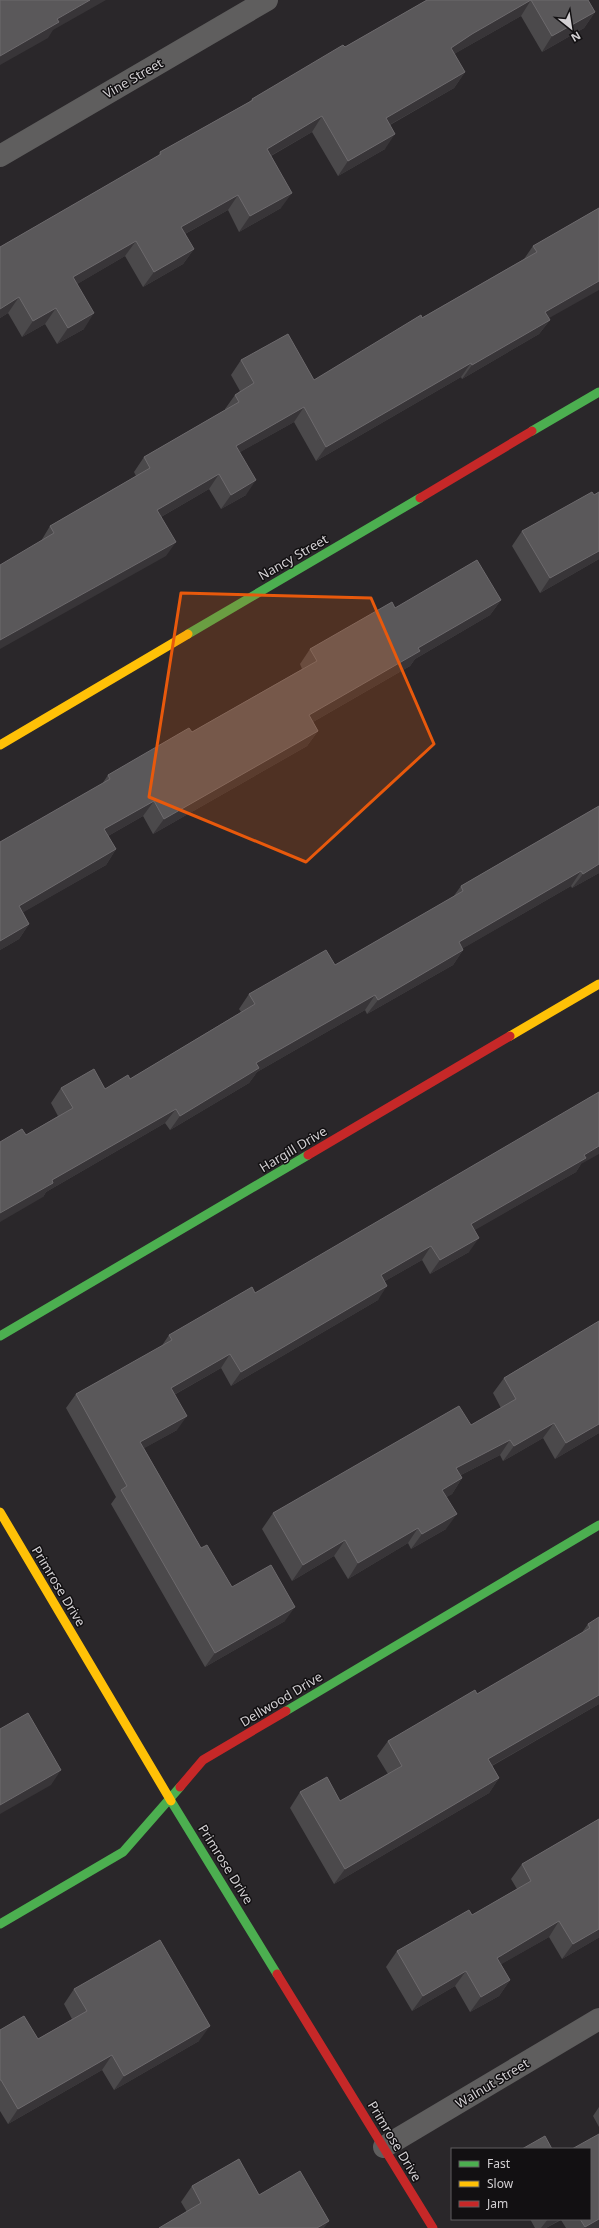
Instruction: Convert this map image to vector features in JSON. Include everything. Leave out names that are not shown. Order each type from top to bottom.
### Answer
[{"type":"street","name":"Vine Street","points":[[0,156],[267,0]]},
{"type":"street","name":"Nancy Street","points":[[0,744],[599,392]]},
{"type":"street","name":"Hargill Drive","points":[[0,1336],[599,984]]},
{"type":"street","name":"Primrose Drive","points":[[0,1512],[170,1798],[433,2228]]},
{"type":"street","name":"Dellwood Drive","points":[[0,1924],[123,1852],[203,1760],[599,1525]]},
{"type":"street","name":"Walnut Street","points":[[384,2147],[599,2019]]},
{"type":"highlighted area","points":[[181,593],[371,598],[434,744],[306,862],[149,797]]},
{"type":"building","points":[[0,0],[90,0],[57,19],[59,22],[0,56]]},
{"type":"building","points":[[427,0],[531,0],[472,34],[451,48],[465,72],[386,118],[395,134],[348,161],[322,116],[267,149],[292,193],[250,216],[238,195],[181,227],[194,249],[154,272],[136,241],[73,277],[94,313],[68,328],[56,308],[33,321],[19,297],[0,309],[0,247],[161,154],[160,152],[253,100],[252,99],[343,45],[345,47]]},
{"type":"building","points":[[531,0],[588,0],[595,12],[552,36]]},
{"type":"building","points":[[599,208],[599,281],[545,312],[550,320],[472,365],[471,363],[326,447],[304,407],[236,446],[256,480],[231,495],[219,474],[157,510],[176,542],[0,640],[0,565],[54,533],[50,526],[150,468],[144,457],[239,402],[235,395],[254,383],[241,360],[288,334],[314,380],[421,315],[422,318],[537,252],[533,246]]},
{"type":"building","points":[[592,492],[594,495],[599,492],[599,551],[550,578],[522,531]]},
{"type":"building","points":[[477,560],[501,600],[418,648],[420,651],[309,715],[318,731],[164,819],[154,801],[104,829],[116,849],[19,906],[29,924],[0,941],[0,842],[110,779],[108,775],[189,728],[192,732],[317,661],[310,649],[392,602],[395,608]]},
{"type":"building","points":[[599,806],[599,864],[583,874],[581,871],[459,942],[463,950],[378,1000],[375,995],[256,1063],[259,1068],[180,1116],[176,1109],[52,1180],[53,1183],[0,1213],[0,1142],[22,1129],[26,1135],[73,1108],[61,1088],[94,1069],[105,1089],[128,1075],[130,1079],[255,1004],[249,994],[326,950],[335,965],[463,891],[461,886]]},
{"type":"building","points":[[599,1092],[599,1146],[584,1155],[586,1158],[471,1224],[479,1238],[440,1260],[431,1246],[381,1275],[387,1286],[241,1372],[230,1354],[171,1388],[187,1416],[140,1442],[201,1548],[207,1545],[232,1587],[271,1565],[295,1607],[215,1653],[121,1490],[127,1486],[76,1394],[172,1340],[169,1335],[252,1287],[255,1293]]},
{"type":"building","points":[[599,1321],[599,1424],[566,1443],[554,1423],[514,1446],[510,1440],[456,1468],[462,1478],[442,1490],[457,1514],[422,1534],[418,1528],[358,1563],[345,1540],[303,1565],[273,1513],[459,1406],[471,1425],[516,1399],[504,1378]]},
{"type":"building","points":[[599,1617],[599,1695],[488,1759],[499,1778],[345,1869],[300,1792],[327,1777],[340,1801],[402,1766],[388,1741],[475,1690],[477,1694],[590,1628],[588,1624]]},
{"type":"building","points":[[28,1713],[61,1770],[0,1805],[0,1729]]},
{"type":"building","points":[[599,1819],[599,1929],[573,1944],[559,1921],[497,1958],[510,1980],[481,1997],[466,1971],[423,1996],[397,1951],[469,1910],[472,1915],[531,1881],[522,1864]]},
{"type":"building","points":[[160,1940],[210,2026],[124,2076],[112,2055],[18,2109],[0,2080],[0,2030],[24,2016],[38,2039],[87,2011],[74,1989]]},
{"type":"building","points":[[599,2134],[599,2219],[585,2227],[581,2220],[591,2220],[591,2148],[574,2148]]},
{"type":"building","points":[[545,2136],[551,2148],[524,2148]]},
{"type":"building","points":[[239,2159],[259,2195],[300,2171],[329,2221],[317,2228],[159,2228],[201,2203],[192,2186]]},
{"type":"traffic: fast","points":[[532,431],[599,392]]},
{"type":"traffic: fast","points":[[188,634],[420,498]]},
{"type":"traffic: fast","points":[[0,1336],[308,1155]]},
{"type":"traffic: fast","points":[[286,1711],[599,1525]]},
{"type":"traffic: fast","points":[[0,1924],[123,1852],[180,1787]]},
{"type":"traffic: fast","points":[[171,1801],[277,1974]]},
{"type":"traffic: slow","points":[[0,745],[188,634]]},
{"type":"traffic: slow","points":[[510,1036],[599,984]]},
{"type":"traffic: slow","points":[[0,1512],[171,1801]]},
{"type":"traffic: jam","points":[[420,498],[532,431]]},
{"type":"traffic: jam","points":[[308,1155],[510,1036]]},
{"type":"traffic: jam","points":[[180,1787],[203,1760],[286,1711]]},
{"type":"traffic: jam","points":[[277,1974],[433,2228]]}]
